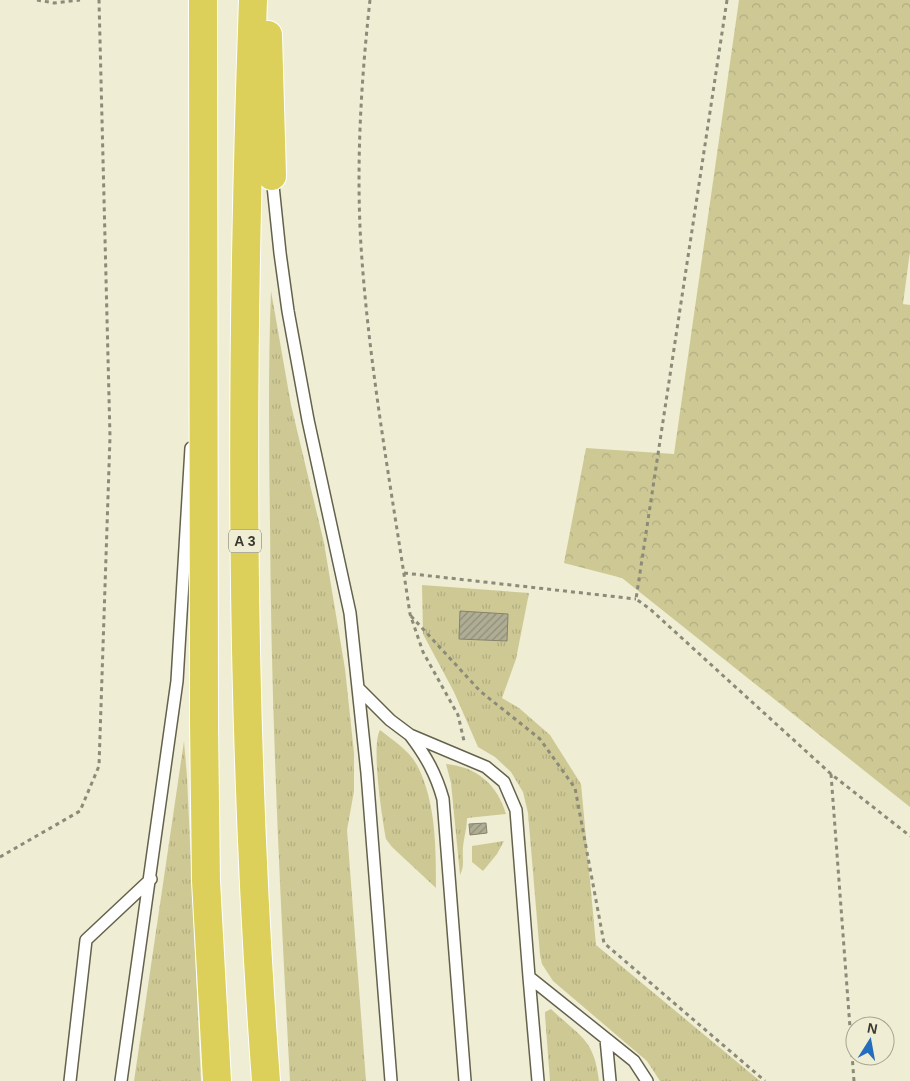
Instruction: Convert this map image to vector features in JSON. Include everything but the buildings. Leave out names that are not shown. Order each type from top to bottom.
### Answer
[{"type":"highway","points":[[203,0],[206,881],[217,1081]]},
{"type":"highway","name":"A 3","points":[[253,0],[246,284],[246,573],[254,868],[266,1081]]},
{"type":"highway","points":[[263,0],[270,66],[272,176]]},
{"type":"highway","points":[[192,434],[203,369]]},
{"type":"lane","points":[[272,176],[280,254],[290,320],[308,420],[350,613],[367,773],[391,1081]]},
{"type":"lane","points":[[121,1081],[151,879],[179,654],[192,434]]},
{"type":"lane","points":[[358,688],[390,720],[410,735],[468,758],[498,775],[509,791],[516,810],[538,1081]]},
{"type":"lane","points":[[410,735],[426,756],[436,776],[443,799],[464,1081]]},
{"type":"lane","points":[[70,1081],[86,940],[151,879]]},
{"type":"lane","points":[[529,977],[634,1061],[648,1081]]},
{"type":"lane","points":[[606,1039],[610,1081]]},
{"type":"path","points":[[37,0],[54,4],[80,0]]},
{"type":"path","points":[[0,857],[80,811],[99,766],[110,437],[99,0]]},
{"type":"path","points":[[370,0],[360,144],[362,246],[374,366],[410,614],[423,652],[458,715],[468,758]]},
{"type":"path","points":[[636,599],[727,0]]},
{"type":"path","points":[[404,573],[636,599],[650,609],[831,774],[910,836]]},
{"type":"path","points":[[410,614],[480,691],[540,739],[575,788],[604,943],[765,1081]]},
{"type":"path","points":[[831,774],[854,1081]]},
{"type":"green space","points":[[739,0],[910,0],[910,251],[903,304],[910,305],[910,807],[622,578],[564,563],[586,448],[674,454]]},
{"type":"green space","points":[[271,291],[291,405],[324,543],[345,669],[354,753],[354,791],[347,830],[366,1081],[290,1081],[272,664],[269,437]]},
{"type":"green space","points":[[422,585],[529,593],[516,659],[502,698],[519,708],[550,735],[581,784],[596,945],[760,1081],[660,1081],[647,1061],[553,981],[542,964],[540,955],[528,813],[523,792],[511,772],[495,757],[478,747],[454,692],[423,634]]},
{"type":"green space","points":[[380,730],[411,756],[424,781],[434,826],[436,888],[392,847],[386,839],[377,766]]},
{"type":"green space","points":[[184,741],[201,1081],[134,1081]]},
{"type":"green space","points":[[446,764],[467,769],[484,779],[497,794],[506,814],[467,818],[463,847],[463,865],[460,875],[451,783]]},
{"type":"green space","points":[[504,841],[497,854],[483,871],[472,862],[472,846]]},
{"type":"green space","points":[[551,1009],[584,1039],[597,1067],[599,1081],[550,1081],[545,1012]]}]
